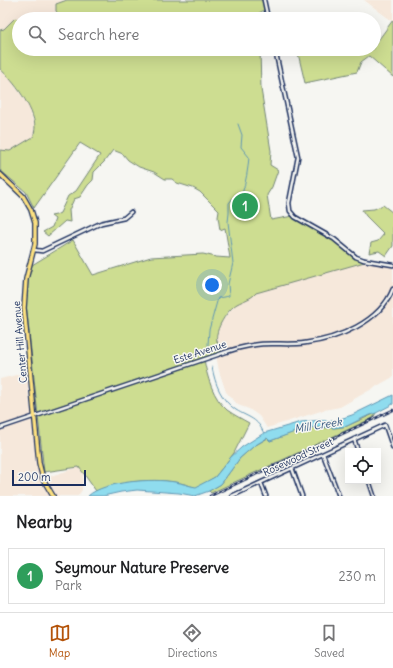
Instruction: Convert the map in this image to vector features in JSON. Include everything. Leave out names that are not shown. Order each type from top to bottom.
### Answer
[{"type":"main road","name":"Center Hill Avenue","points":[[0,174],[20,191],[29,204],[36,230],[34,250],[26,279],[24,295],[41,473],[53,496]]},
{"type":"street","points":[[264,0],[267,12]]},
{"type":"street","points":[[276,56],[298,157],[289,203],[290,211],[295,217],[334,239],[356,257],[364,260],[393,265]]},
{"type":"street","points":[[34,250],[42,251],[101,223],[124,218],[131,212]]},
{"type":"street","name":"Este Avenue","points":[[0,428],[233,350],[261,344],[304,344],[328,339],[359,326],[374,316],[384,306],[393,289]]},
{"type":"street","name":"Rosewood Street","points":[[232,496],[385,425],[393,448]]},
{"type":"street","points":[[354,440],[357,448]]},
{"type":"street","points":[[323,454],[339,496]]},
{"type":"street","points":[[292,468],[302,496]]},
{"type":"street","points":[[261,483],[266,496]]},
{"type":"street","points":[[370,484],[374,496]]},
{"type":"shaded area","points":[[0,0],[67,0],[56,4],[56,12],[12,12],[12,21],[4,29],[0,30]]},
{"type":"shaded area","points":[[364,0],[393,0],[392,21]]},
{"type":"shaded area","points":[[0,69],[9,77],[29,106],[35,127],[33,137],[10,151],[0,150]]},
{"type":"shaded area","points":[[368,261],[393,265],[393,377],[340,407],[324,410],[267,428],[259,416],[249,409],[238,405],[226,392],[219,371],[216,355],[217,332],[222,321],[236,304],[256,293]]},
{"type":"shaded area","points":[[28,372],[28,388],[38,469],[41,479],[79,467],[83,474],[82,490],[78,496],[0,496],[0,379]]},
{"type":"green space","points":[[67,0],[264,0],[266,9],[261,12],[57,12],[56,4]]},
{"type":"green space","points":[[393,20],[393,77],[369,56],[381,56],[381,36]]},
{"type":"green space","points":[[12,21],[12,56],[260,56],[261,89],[271,151],[270,165],[278,170],[272,187],[267,195],[271,220],[293,216],[324,233],[352,254],[368,261],[256,293],[233,307],[222,320],[218,331],[217,342],[223,353],[204,359],[205,366],[211,387],[218,400],[227,410],[249,423],[234,453],[215,477],[196,488],[185,484],[155,480],[125,483],[96,491],[79,467],[44,472],[26,304],[28,281],[32,265],[73,240],[93,275],[151,257],[203,254],[230,258],[225,228],[220,230],[218,217],[219,211],[200,192],[177,183],[172,179],[165,179],[154,172],[139,167],[128,160],[123,154],[113,150],[94,172],[93,180],[80,197],[74,199],[69,210],[70,222],[65,221],[48,236],[43,232],[52,227],[55,219],[51,216],[60,213],[68,196],[76,191],[100,155],[80,143],[34,208],[26,192],[0,170],[0,150],[10,151],[33,137],[35,128],[34,120],[27,103],[11,80],[0,69],[0,30],[4,29]]},
{"type":"green space","points":[[299,56],[369,56],[361,62],[357,72],[305,83]]},
{"type":"green space","points":[[383,205],[393,213],[393,246],[386,256],[379,251],[369,253],[371,243],[378,241],[384,234],[362,210],[374,209]]},
{"type":"green space","points":[[376,413],[373,418],[211,493],[209,491],[221,484],[240,458],[254,446],[268,438],[270,441],[306,428],[332,428],[347,426]]},
{"type":"water","name":"Mill Creek","points":[[393,395],[393,404],[347,426],[334,428],[306,428],[270,441],[267,438],[254,446],[240,458],[221,484],[209,491],[195,496],[179,493],[137,490],[103,496],[88,496],[105,487],[142,481],[155,480],[178,482],[196,487],[215,477],[231,457],[242,447],[264,433],[301,422],[322,420],[334,421],[352,415]]},
{"type":"waterway","points":[[208,345],[209,330],[218,298],[229,296],[228,284],[233,263],[228,222],[229,203],[234,197],[242,194],[248,166],[249,157],[241,147],[242,135],[238,124]]},
{"type":"waterway","points":[[212,367],[217,385],[226,401],[236,410],[256,421],[264,434]]},
{"type":"railway","points":[[210,496],[393,410]]},
{"type":"place","name":"Seymour Nature Preserve","points":[[245,206]]}]
